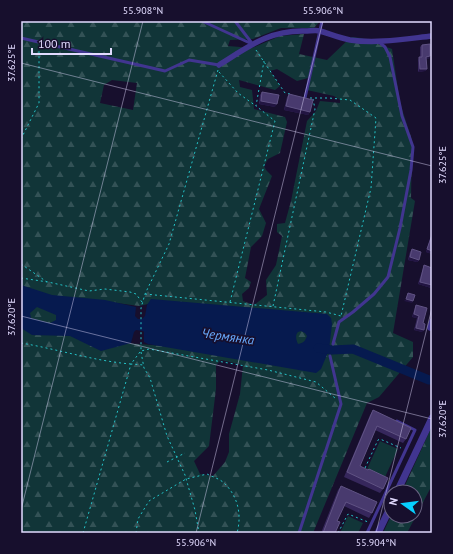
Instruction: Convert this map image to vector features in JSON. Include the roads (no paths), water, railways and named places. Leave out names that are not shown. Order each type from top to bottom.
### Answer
[{"type":"street","points":[[218,68],[252,44],[280,33],[294,31],[320,31],[350,40],[379,41],[432,36]]},
{"type":"street","points":[[430,328],[432,321]]},
{"type":"street","points":[[401,484],[432,418]]},
{"type":"street","points":[[378,533],[383,523]]},
{"type":"lane","points":[[202,21],[252,44]]},
{"type":"lane","points":[[235,21],[252,44]]},
{"type":"lane","points":[[305,98],[322,21]]},
{"type":"lane","points":[[21,38],[165,71],[189,60],[218,68]]},
{"type":"lane","points":[[334,344],[339,322],[374,294],[388,277],[400,228],[411,170],[413,147],[402,116],[390,57],[385,47],[379,41]]},
{"type":"lane","points":[[299,533],[341,404],[330,356]]},
{"type":"lane","points":[[397,422],[424,434]]},
{"type":"lane","points":[[367,533],[415,430]]},
{"type":"water","points":[[21,285],[52,295],[105,300],[136,307],[135,316],[138,319],[142,319],[145,316],[147,305],[151,299],[327,314],[331,318],[332,324],[329,350],[321,369],[316,373],[148,344],[144,342],[143,331],[136,330],[134,332],[131,343],[101,351],[70,336],[32,335],[21,328]],"holes":[[[37,307],[56,315],[56,320],[50,323],[31,318],[30,313]],[[301,331],[307,336],[304,342],[298,344],[296,335]]]},
{"type":"waterway","name":"Чермянка","points":[[318,348],[332,350],[353,349],[432,380]]}]
